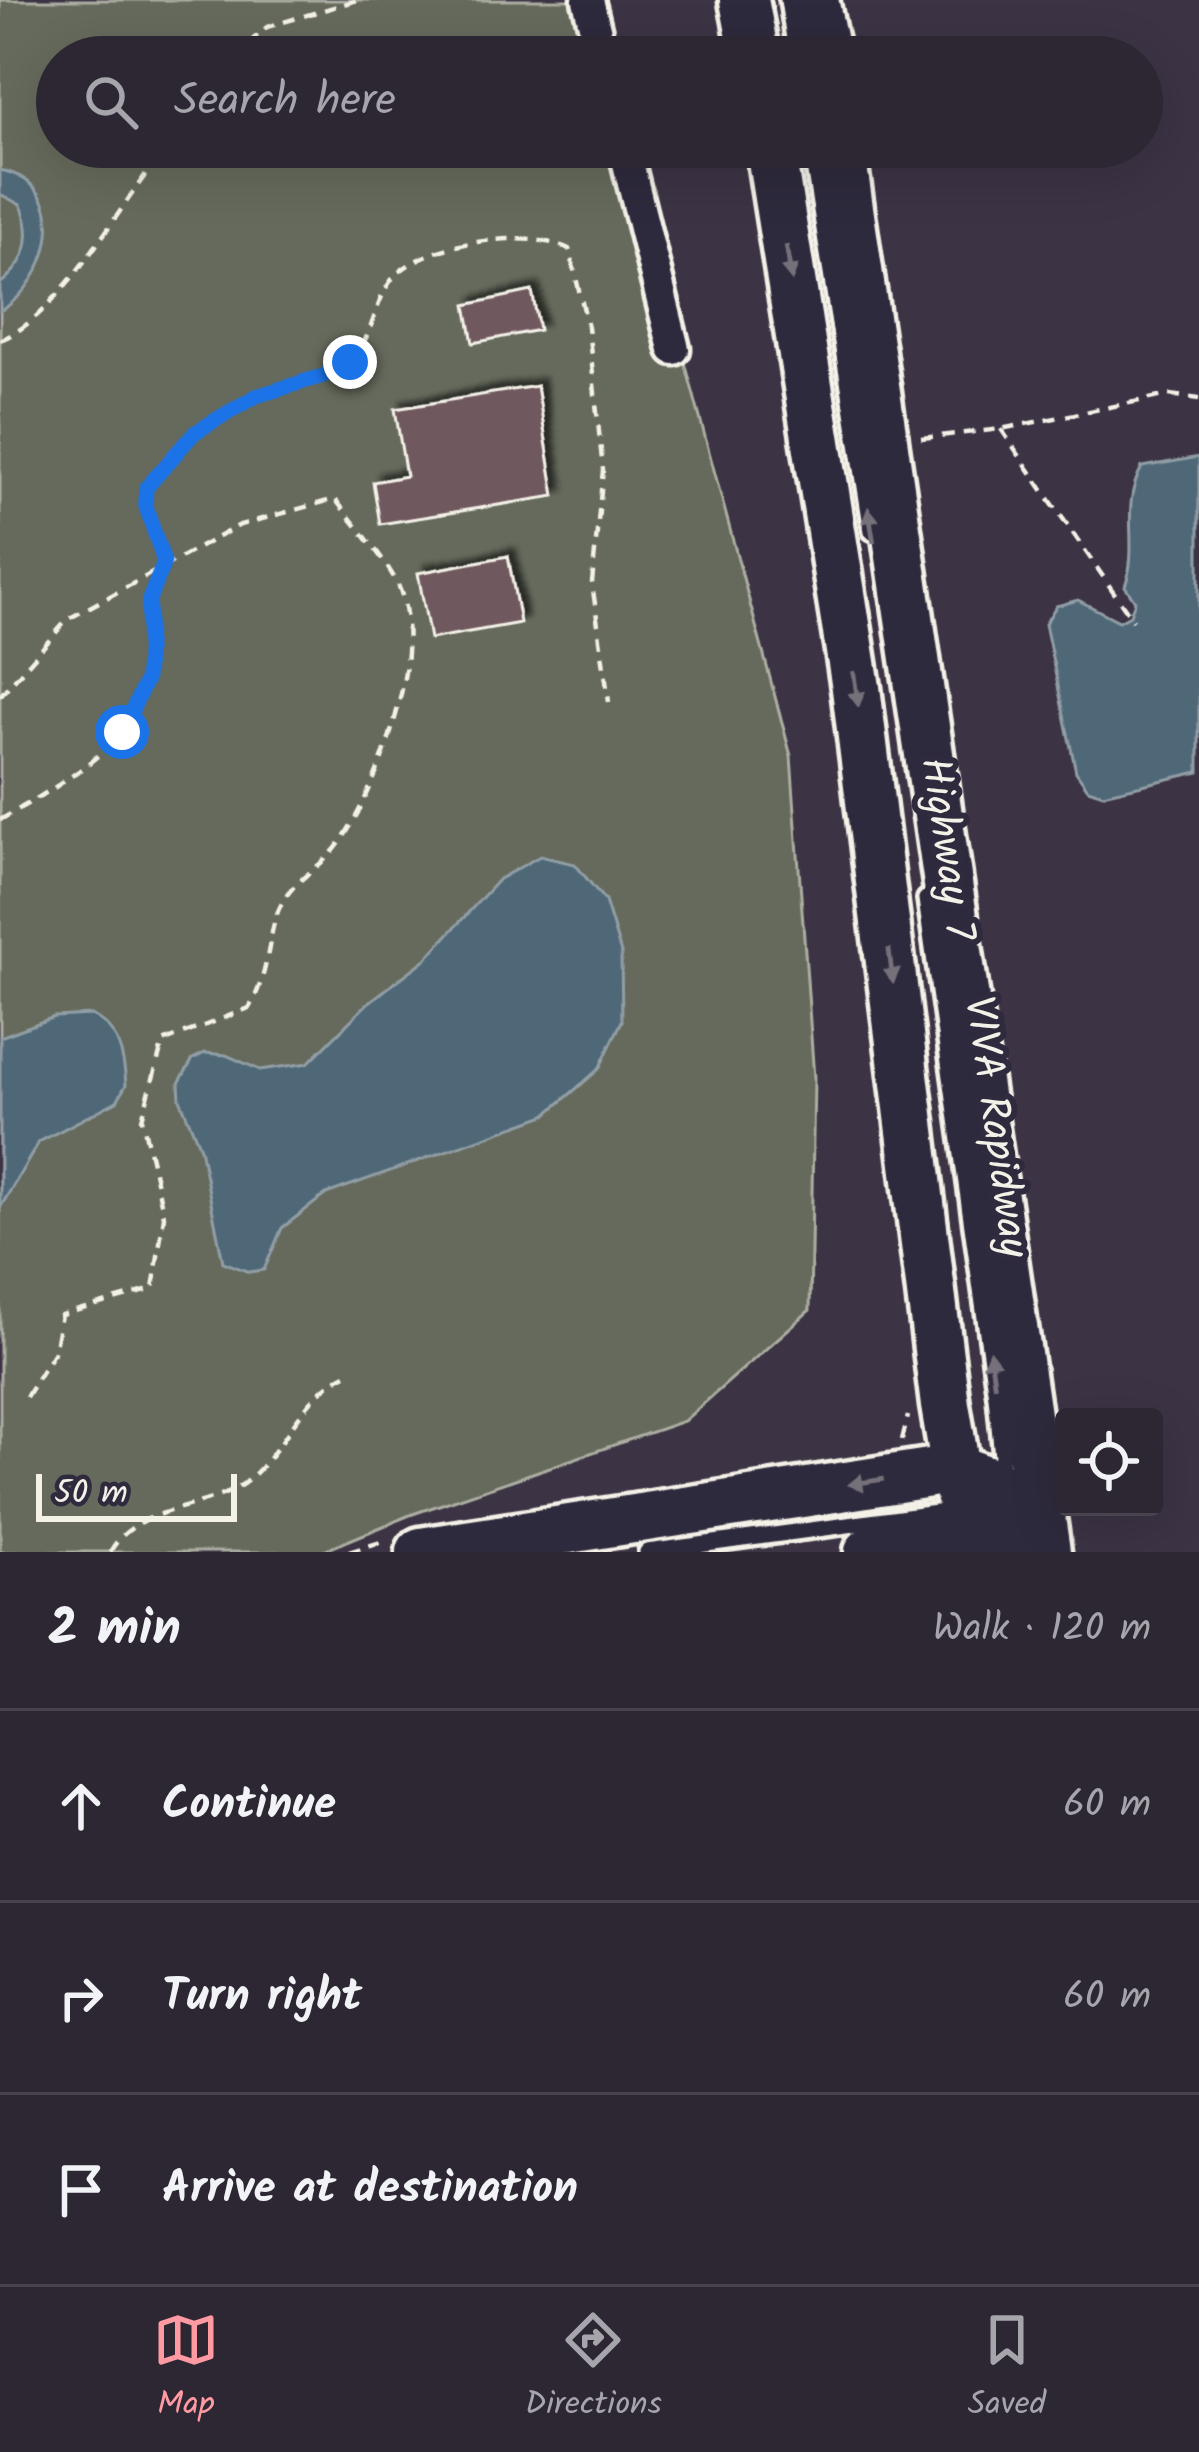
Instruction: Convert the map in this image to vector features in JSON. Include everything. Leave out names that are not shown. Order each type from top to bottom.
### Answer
[{"type":"main road","points":[[744,0],[751,36]]},
{"type":"main road","points":[[814,0],[822,36]]},
{"type":"main road","name":"Highway 7","points":[[773,168],[987,1514],[1046,1552]]},
{"type":"main road","name":"Highway 7","points":[[843,168],[948,853],[987,1514]]},
{"type":"main road","points":[[422,1552],[777,1496],[987,1514]]},
{"type":"main road","points":[[869,1552],[987,1514]]},
{"type":"street","points":[[588,0],[597,36]]},
{"type":"street","points":[[629,168],[674,349]]},
{"type":"lane","points":[[788,0],[794,36]]},
{"type":"lane","points":[[814,168],[876,553]]},
{"type":"lane","name":"VIVA Rapidway","points":[[923,879],[996,1396],[1002,1456],[987,1514]]},
{"type":"lane","points":[[650,1551],[742,1522],[777,1496]]},
{"type":"lane","points":[[650,1551],[987,1514]]},
{"type":"path","points":[[257,36],[267,27],[357,0]]},
{"type":"path","points":[[0,340],[16,334],[80,268],[152,168]]},
{"type":"path","points":[[0,820],[75,773],[122,732],[138,706],[146,680],[149,600],[164,562],[145,504],[146,488],[176,447],[256,396],[323,376],[350,362],[390,281],[408,266],[490,238],[553,241],[569,249],[592,357],[603,470],[592,584],[609,702]]},
{"type":"path","points":[[919,438],[1001,429],[1168,395],[1199,400]]},
{"type":"path","points":[[1001,429],[1133,620]]},
{"type":"path","points":[[0,696],[68,619],[240,525],[335,499],[398,584],[407,632],[391,740],[363,809],[331,856],[299,879],[280,906],[272,951],[249,1008],[163,1042],[142,1119],[164,1216],[153,1289],[62,1315],[54,1352],[24,1400]]},
{"type":"path","points":[[110,1552],[118,1538],[148,1519],[244,1483],[320,1387],[346,1374]]},
{"type":"path","points":[[899,1448],[909,1412]]},
{"type":"green space","points":[[0,0],[587,0],[597,36],[36,36],[36,168],[633,168],[791,756],[814,1078],[810,1310],[684,1421],[410,1515],[321,1552],[0,1552]]},
{"type":"water","points":[[0,170],[24,179],[39,194],[47,213],[48,235],[33,278],[0,311],[0,284],[22,258],[27,227],[21,205],[0,194]]},
{"type":"water","points":[[1199,457],[1199,772],[1103,794],[1088,789],[1076,772],[1045,624],[1056,606],[1078,600],[1119,621],[1130,615],[1135,601],[1125,586],[1135,482],[1142,467]]},
{"type":"water","points":[[540,856],[575,864],[605,901],[621,953],[622,1021],[599,1069],[546,1115],[326,1194],[282,1228],[264,1270],[249,1272],[223,1262],[200,1148],[180,1099],[179,1083],[193,1059],[205,1053],[226,1055],[260,1070],[308,1063],[368,1003],[426,959],[499,879]]},
{"type":"water","points":[[91,1015],[108,1027],[118,1044],[126,1085],[117,1101],[39,1142],[0,1208],[0,1037],[54,1017]]},
{"type":"building","points":[[532,291],[539,330],[473,343],[466,305]]},
{"type":"building","points":[[537,386],[555,496],[380,524],[373,482],[406,476],[395,409]]},
{"type":"building","points":[[508,556],[520,623],[430,639],[418,573]]},
{"type":"route","points":[[122,732],[138,706],[146,680],[149,600],[164,562],[145,504],[146,488],[176,447],[194,433],[256,396],[323,376],[350,362]]}]
